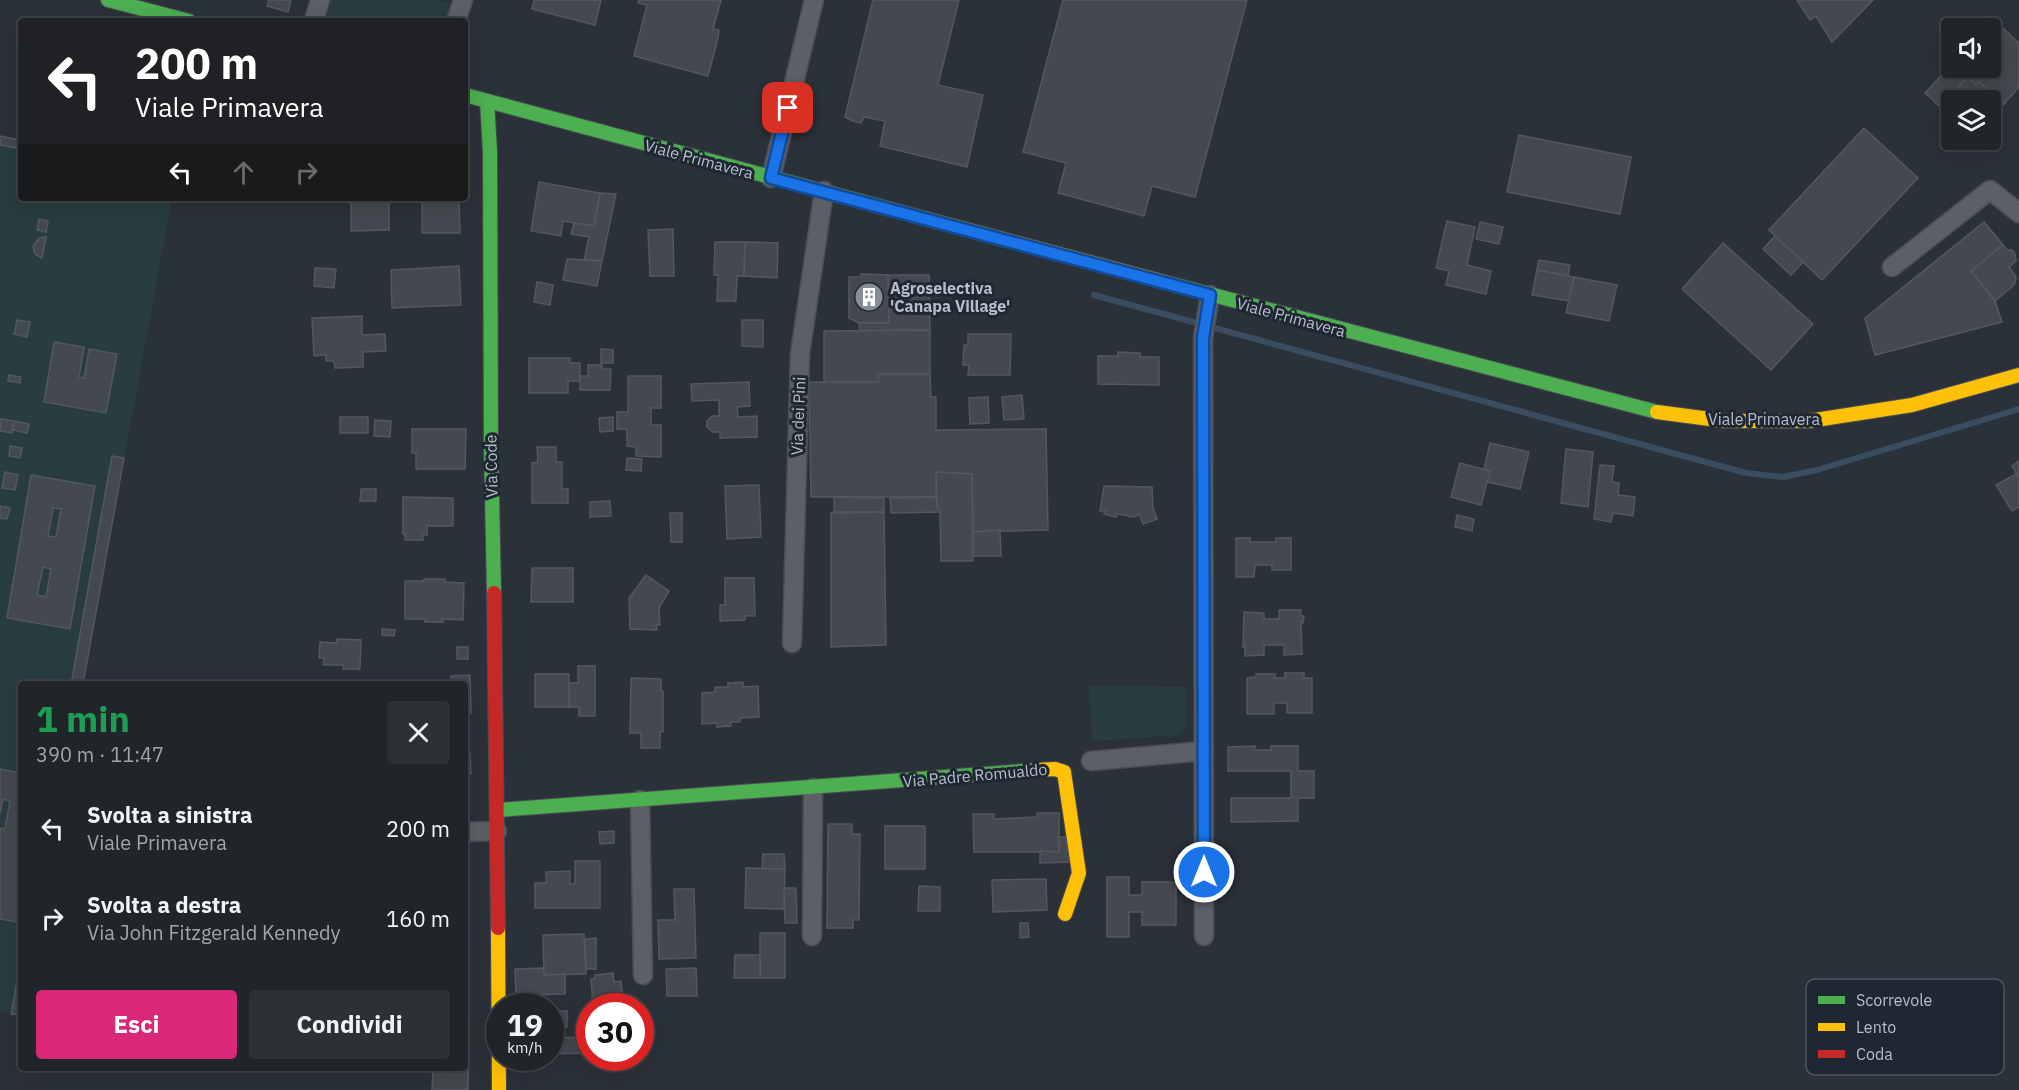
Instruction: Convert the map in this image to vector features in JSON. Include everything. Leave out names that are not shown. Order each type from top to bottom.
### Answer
[{"type":"street","points":[[108,0],[177,18]]},
{"type":"street","points":[[315,18],[320,0]]},
{"type":"street","points":[[457,18],[463,0]]},
{"type":"street","points":[[771,178],[814,0]]},
{"type":"street","name":"Viale Primavera","points":[[468,96],[824,191],[1209,301],[1633,407],[1692,418],[1725,421],[1809,421],[1851,416],[1912,405],[2019,375]]},
{"type":"street","name":"Via Code","points":[[487,101],[490,152],[490,447],[498,810],[499,1090]]},
{"type":"street","points":[[1892,267],[1990,190],[2019,213]]},
{"type":"street","name":"Via dei Pini","points":[[792,643],[800,354],[824,191]]},
{"type":"street","points":[[1204,936],[1203,338],[1209,301]]},
{"type":"street","points":[[1091,761],[1204,751]]},
{"type":"street","name":"Via Padre Romualdo","points":[[498,810],[1055,769],[1064,772],[1079,873],[1065,914]]},
{"type":"street","points":[[812,936],[813,788]]},
{"type":"street","points":[[640,800],[643,975]]},
{"type":"street","points":[[468,832],[497,831]]},
{"type":"green space","points":[[331,0],[438,0],[450,3],[447,18],[327,18]]},
{"type":"green space","points":[[0,136],[18,139],[18,201],[171,201],[84,681],[18,681],[18,1014],[0,1011]]},
{"type":"green space","points":[[1089,686],[1185,687],[1186,728],[1180,735],[1092,741]]},
{"type":"building","points":[[269,0],[291,0],[288,12],[267,6]]},
{"type":"building","points":[[534,0],[601,0],[595,25],[532,9]]},
{"type":"building","points":[[639,0],[721,0],[713,29],[719,30],[718,38],[708,76],[634,56],[647,5],[638,3]]},
{"type":"building","points":[[873,0],[959,0],[938,85],[983,95],[967,167],[880,146],[885,121],[864,117],[861,123],[845,117]]},
{"type":"building","points":[[1063,0],[1247,0],[1195,197],[1152,186],[1144,216],[1058,193],[1066,163],[1023,152]]},
{"type":"building","points":[[1797,0],[1873,0],[1832,42],[1816,16],[1810,20]]},
{"type":"building","points":[[2001,26],[2019,43],[2019,87],[2004,104],[2001,101],[2001,90],[1988,90],[1979,82],[1976,85],[1969,78],[2001,78]]},
{"type":"building","points":[[1941,76],[1941,78],[1967,78],[1956,90],[1941,90],[1941,108],[1925,93]]},
{"type":"building","points":[[1969,78],[1976,85],[1979,82],[1988,90],[1956,90]]},
{"type":"building","points":[[1864,128],[1918,178],[1822,280],[1769,230]]},
{"type":"building","points":[[1519,135],[1631,157],[1620,214],[1507,192]]},
{"type":"building","points":[[0,136],[18,139],[18,148],[0,145]]},
{"type":"building","points":[[539,182],[600,193],[594,226],[563,221],[561,236],[531,231]]},
{"type":"building","points":[[600,193],[616,194],[602,261],[584,260],[589,237],[571,234],[574,223],[594,226]]},
{"type":"building","points":[[351,201],[389,201],[389,230],[351,231]]},
{"type":"building","points":[[422,201],[459,201],[460,233],[422,233]]},
{"type":"building","points":[[39,219],[48,221],[46,232],[37,230]]},
{"type":"building","points":[[1447,221],[1475,227],[1467,265],[1491,271],[1486,294],[1446,285],[1449,271],[1436,268]]},
{"type":"building","points":[[1480,222],[1503,227],[1499,244],[1476,239]]},
{"type":"building","points":[[1984,222],[2003,245],[1971,271],[1995,301],[2002,322],[1875,355],[1865,318]]},
{"type":"building","points":[[673,229],[674,276],[650,276],[648,230]]},
{"type":"building","points":[[1775,236],[1803,262],[1791,275],[1763,249]]},
{"type":"building","points":[[46,237],[42,258],[35,254],[33,246],[39,238]]},
{"type":"building","points":[[715,242],[745,242],[744,276],[737,276],[736,301],[717,301],[718,275],[714,275]]},
{"type":"building","points":[[745,242],[778,243],[777,278],[744,276]]},
{"type":"building","points":[[1723,243],[1813,324],[1771,370],[1682,289]]},
{"type":"building","points":[[2003,245],[2015,254],[2016,261],[2009,267],[2016,279],[2014,285],[1995,301],[1971,271]]},
{"type":"building","points":[[567,259],[602,261],[597,286],[563,280]]},
{"type":"building","points":[[1539,260],[1570,265],[1568,276],[1537,270]]},
{"type":"building","points":[[459,266],[461,305],[392,308],[391,270]]},
{"type":"building","points":[[315,268],[336,269],[334,288],[314,286]]},
{"type":"building","points":[[1537,270],[1574,277],[1569,301],[1532,295]]},
{"type":"building","name":"Agroselectiva 'Canapa Village'","points":[[861,274],[888,275],[889,323],[859,323],[849,318],[849,277],[861,277]]},
{"type":"building","points":[[888,275],[929,275],[930,330],[860,331],[859,323],[889,323]]},
{"type":"building","points":[[1574,277],[1617,285],[1609,321],[1566,313]]},
{"type":"building","points":[[537,282],[553,285],[550,305],[534,302]]},
{"type":"building","points":[[362,316],[362,335],[385,334],[386,351],[363,352],[363,367],[335,368],[334,361],[326,361],[326,355],[314,356],[312,318]]},
{"type":"building","points":[[17,320],[30,322],[27,337],[14,334]]},
{"type":"building","points":[[742,320],[763,320],[763,347],[742,346]]},
{"type":"building","points":[[930,330],[930,374],[878,374],[879,382],[824,382],[824,331]]},
{"type":"building","points":[[968,334],[1011,334],[1010,375],[968,375],[969,365],[963,365],[964,345],[968,345]]},
{"type":"building","points":[[54,342],[84,347],[79,377],[84,378],[89,349],[117,354],[106,413],[44,402]]},
{"type":"building","points":[[601,349],[613,350],[613,363],[601,363]]},
{"type":"building","points":[[1118,352],[1140,353],[1140,357],[1159,357],[1159,385],[1098,384],[1098,356],[1118,356]]},
{"type":"building","points":[[529,358],[570,358],[570,363],[580,363],[580,381],[568,381],[568,393],[529,393]]},
{"type":"building","points":[[588,365],[602,365],[602,369],[611,369],[610,390],[580,390],[580,376],[588,376]]},
{"type":"building","points":[[878,374],[930,374],[931,397],[936,397],[936,430],[1046,429],[1048,530],[973,532],[972,474],[936,472],[936,497],[811,497],[809,382],[879,382]]},
{"type":"building","points":[[9,375],[21,377],[20,383],[8,381]]},
{"type":"building","points":[[628,376],[661,376],[661,408],[651,408],[651,425],[661,425],[661,457],[636,456],[636,447],[627,446],[627,429],[617,429],[617,412],[628,412]]},
{"type":"building","points":[[749,382],[750,406],[737,407],[738,417],[757,416],[757,437],[720,438],[720,432],[713,432],[707,427],[707,421],[712,416],[719,416],[719,400],[692,401],[691,384]]},
{"type":"building","points":[[1022,395],[1024,419],[1004,420],[1002,397]]},
{"type":"building","points":[[988,397],[989,423],[970,424],[969,398]]},
{"type":"building","points":[[340,417],[368,417],[368,433],[340,433]]},
{"type":"building","points":[[613,417],[613,431],[600,432],[599,418]]},
{"type":"building","points":[[1,419],[14,421],[12,433],[0,431]]},
{"type":"building","points":[[375,420],[391,421],[390,437],[374,436]]},
{"type":"building","points":[[14,421],[29,424],[27,433],[13,430]]},
{"type":"building","points":[[412,429],[466,429],[465,469],[416,469],[416,453],[412,453]]},
{"type":"building","points":[[1490,443],[1529,452],[1520,489],[1487,482],[1490,471],[1484,469]]},
{"type":"building","points":[[10,446],[22,448],[20,458],[9,456]]},
{"type":"building","points":[[537,447],[556,447],[556,462],[562,462],[562,489],[568,489],[568,503],[532,503],[532,463],[538,462]]},
{"type":"building","points":[[1566,449],[1593,452],[1588,507],[1561,503]]},
{"type":"building","points":[[112,456],[124,458],[84,681],[72,681]]},
{"type":"building","points":[[627,458],[642,459],[641,471],[626,470]]},
{"type":"building","points":[[2019,461],[2019,478],[2012,466]]},
{"type":"building","points":[[1460,463],[1490,471],[1481,505],[1451,497]]},
{"type":"building","points":[[1600,465],[1614,466],[1612,482],[1619,483],[1618,495],[1635,497],[1633,516],[1613,513],[1611,522],[1594,519]]},
{"type":"building","points":[[5,472],[18,475],[15,490],[2,488]]},
{"type":"building","points":[[936,472],[972,474],[973,561],[941,561]]},
{"type":"building","points":[[2016,474],[2019,478],[2019,507],[2012,511],[1996,485]]},
{"type":"building","points":[[31,475],[95,486],[70,629],[7,618]],"holes":[[[53,508],[61,509],[56,537],[48,536]],[[43,567],[51,569],[46,597],[37,595]]]},
{"type":"building","points":[[759,485],[761,537],[727,539],[725,486]]},
{"type":"building","points":[[1104,486],[1152,487],[1153,508],[1157,519],[1143,524],[1139,514],[1134,517],[1117,514],[1116,517],[1104,514],[1105,511],[1100,511]]},
{"type":"building","points":[[361,489],[376,489],[376,501],[360,501]]},
{"type":"building","points":[[403,497],[453,498],[453,526],[427,526],[427,535],[423,535],[423,540],[405,540]]},
{"type":"building","points":[[834,497],[884,498],[884,512],[834,512]]},
{"type":"building","points":[[936,497],[940,512],[891,513],[890,498]]},
{"type":"building","points":[[610,501],[611,516],[590,517],[590,502]]},
{"type":"building","points":[[0,506],[10,508],[7,519],[0,518]]},
{"type":"building","points":[[884,512],[886,645],[831,647],[831,513]]},
{"type":"building","points":[[670,513],[682,513],[682,542],[671,542]]},
{"type":"building","points":[[1457,515],[1474,519],[1472,531],[1455,527]]},
{"type":"building","points":[[1000,530],[1001,556],[973,556],[973,532]]},
{"type":"building","points":[[1236,538],[1250,538],[1250,542],[1276,542],[1276,538],[1291,538],[1291,570],[1272,570],[1272,565],[1255,565],[1254,577],[1236,577]]},
{"type":"building","points":[[532,568],[573,568],[573,602],[531,602]]},
{"type":"building","points":[[646,575],[669,591],[659,608],[660,625],[656,625],[657,630],[630,629],[629,598]]},
{"type":"building","points":[[725,578],[754,578],[755,616],[745,616],[745,620],[720,621],[720,605],[725,605]]},
{"type":"building","points":[[424,579],[445,579],[445,582],[464,583],[463,620],[443,619],[443,622],[425,622],[425,619],[405,619],[405,581],[424,581]]},
{"type":"building","points":[[1279,610],[1301,610],[1301,616],[1304,616],[1303,623],[1301,622],[1302,654],[1284,655],[1284,645],[1264,645],[1264,655],[1245,656],[1244,612],[1264,613],[1264,619],[1279,619]]},
{"type":"building","points":[[382,629],[395,630],[394,636],[382,635]]},
{"type":"building","points":[[337,639],[361,640],[360,669],[343,669],[343,665],[323,665],[324,658],[319,658],[320,642],[337,643]]},
{"type":"building","points":[[457,647],[468,647],[468,659],[457,659]]},
{"type":"building","points":[[578,666],[595,666],[595,716],[579,716],[579,707],[569,707],[569,683],[578,683]]},
{"type":"building","points":[[1285,673],[1304,673],[1304,678],[1312,678],[1312,713],[1287,713],[1287,703],[1274,703],[1274,714],[1247,714],[1247,678],[1256,677],[1256,674],[1275,674],[1275,678],[1285,678]]},
{"type":"building","points":[[535,674],[569,674],[569,707],[535,707]]},
{"type":"building","points":[[470,675],[471,713],[468,713],[468,681],[451,681],[451,676]]},
{"type":"building","points":[[631,678],[661,679],[663,732],[660,731],[660,748],[641,748],[641,733],[630,733]]},
{"type":"building","points":[[743,682],[743,687],[758,686],[759,717],[740,718],[740,722],[731,722],[731,726],[717,727],[717,723],[702,724],[702,693],[715,692],[715,687],[728,687],[728,683]]},
{"type":"building","points":[[1255,746],[1255,750],[1271,750],[1271,746],[1298,746],[1298,771],[1314,771],[1314,798],[1298,798],[1298,821],[1231,822],[1231,798],[1291,798],[1291,771],[1228,771],[1228,747]]},
{"type":"building","points":[[468,753],[470,753],[471,774],[468,774]]},
{"type":"building","points":[[0,769],[18,772],[17,922],[0,919],[0,828],[5,829],[10,801],[3,799],[0,814]]},
{"type":"building","points":[[1037,813],[1059,813],[1059,852],[974,852],[973,814],[994,814],[994,819],[1037,817]]},
{"type":"building","points":[[828,824],[852,824],[852,834],[860,834],[859,920],[853,920],[853,928],[827,928]]},
{"type":"building","points":[[885,826],[925,826],[925,869],[885,869]]},
{"type":"building","points":[[614,831],[614,843],[600,844],[599,832]]},
{"type":"building","points":[[1059,837],[1065,837],[1070,862],[1040,863],[1040,851],[1059,852]]},
{"type":"building","points":[[763,854],[784,854],[785,869],[762,869]]},
{"type":"building","points":[[575,861],[600,861],[600,908],[535,908],[535,883],[546,883],[546,872],[570,871],[570,884],[575,884]]},
{"type":"building","points":[[746,868],[785,869],[784,909],[745,908]]},
{"type":"building","points":[[1107,877],[1129,877],[1129,895],[1142,895],[1142,882],[1176,882],[1176,925],[1142,925],[1142,912],[1129,912],[1129,937],[1107,937]]},
{"type":"building","points":[[1046,879],[1047,910],[993,912],[992,880]]},
{"type":"building","points":[[919,886],[940,887],[940,911],[918,911]]},
{"type":"building","points":[[784,888],[796,888],[797,923],[785,923]]},
{"type":"building","points":[[674,889],[694,889],[696,958],[659,959],[658,920],[675,920]]},
{"type":"building","points":[[1020,923],[1028,923],[1029,937],[1020,938]]},
{"type":"building","points":[[760,933],[785,933],[785,978],[760,978]]},
{"type":"building","points":[[584,934],[586,974],[544,975],[543,935]]},
{"type":"building","points":[[596,938],[596,969],[586,969],[585,939]]},
{"type":"building","points":[[735,955],[760,955],[760,978],[734,978]]},
{"type":"building","points":[[543,968],[544,975],[565,974],[565,994],[516,993],[515,969]]},
{"type":"building","points":[[696,968],[697,996],[667,996],[666,969]]},
{"type":"building","points":[[613,973],[614,982],[621,981],[622,993],[592,993],[591,979],[595,979],[595,975]]},
{"type":"building","points":[[18,976],[18,1015],[11,1014]]},
{"type":"building","points":[[564,1011],[567,1011],[567,1027],[564,1027]]},
{"type":"building","points":[[576,1037],[576,1053],[564,1054],[564,1038]]},
{"type":"building","points":[[469,1042],[468,1090],[432,1090],[433,1071],[468,1071]]},
{"type":"waterway","points":[[1094,295],[1746,473],[1783,477],[1817,470],[2019,409]]},
{"type":"traffic: fast","points":[[108,0],[177,18]]},
{"type":"traffic: fast","points":[[468,96],[923,218]]},
{"type":"traffic: fast","points":[[487,101],[490,152],[494,593]]},
{"type":"traffic: fast","points":[[1160,281],[1657,412]]},
{"type":"traffic: fast","points":[[498,810],[1037,770]]},
{"type":"traffic: slow","points":[[923,218],[1160,281]]},
{"type":"traffic: slow","points":[[1657,412],[1725,421],[1809,421],[1912,405],[2019,375]]},
{"type":"traffic: slow","points":[[1037,770],[1055,769],[1064,772],[1079,873],[1065,914]]},
{"type":"traffic: slow","points":[[498,928],[499,1090]]},
{"type":"traffic: jam","points":[[494,593],[498,928]]},
{"type":"place","name":"Agroselectiva 'Canapa Village'","points":[[869,297]]},
{"type":"route","points":[[788,108],[771,178],[1210,295],[1203,338],[1204,872]]}]
